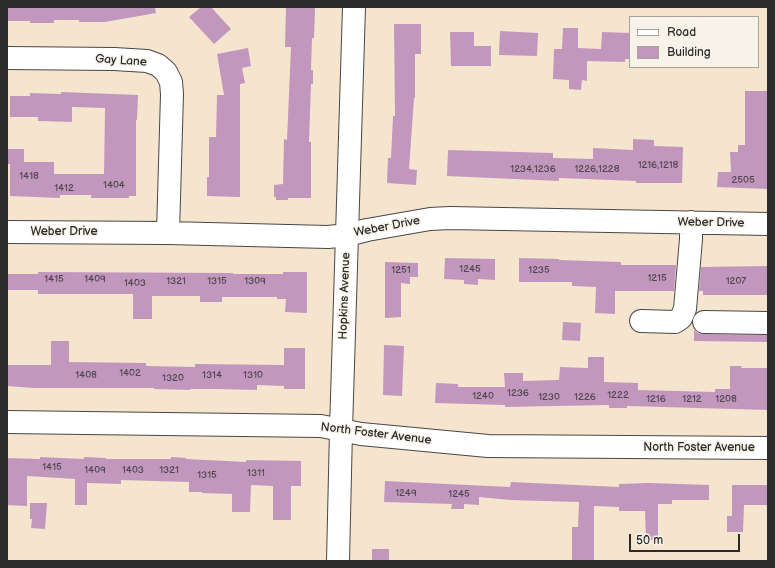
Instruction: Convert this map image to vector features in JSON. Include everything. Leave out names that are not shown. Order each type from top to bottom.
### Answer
[{"type":"street","name":"Hopkins Avenue","points":[[338,561],[354,7]]},
{"type":"street","name":"Gay Lane","points":[[7,58],[114,59],[147,61],[158,65],[166,72],[171,82],[172,94],[168,233]]},
{"type":"street","name":"Weber Drive","points":[[7,232],[168,233],[328,237],[347,235],[430,219],[450,218],[768,224]]},
{"type":"street","points":[[641,321],[675,322],[681,318],[685,309],[691,222]]},
{"type":"street","points":[[704,322],[768,323]]},
{"type":"street","name":"North Foster Avenue","points":[[7,422],[321,426],[361,434],[488,446],[768,448]]},
{"type":"building","points":[[7,7],[155,7],[156,13],[105,22],[54,20],[54,23],[30,23],[30,21],[7,21]]},
{"type":"building","points":[[201,7],[211,7],[231,29],[214,44],[189,17]]},
{"type":"building","points":[[286,7],[315,7],[314,38],[312,38],[311,70],[313,70],[313,84],[311,84],[309,142],[311,142],[311,198],[288,198],[288,200],[276,200],[276,197],[274,197],[274,185],[283,184],[284,139],[287,140],[291,47],[285,47]]},
{"type":"building","points":[[394,24],[421,24],[421,54],[415,54],[415,98],[409,169],[417,170],[416,185],[387,183],[388,158],[391,158],[393,116],[395,116]]},
{"type":"building","points":[[563,28],[578,28],[578,48],[601,49],[602,32],[629,33],[629,59],[625,59],[625,62],[587,61],[587,81],[582,80],[581,90],[569,89],[569,80],[553,79],[554,49],[562,49]]},
{"type":"building","points":[[500,31],[538,33],[537,56],[499,55]]},
{"type":"building","points":[[450,32],[474,32],[474,46],[491,46],[491,66],[451,66]]},
{"type":"building","points":[[248,48],[251,66],[242,68],[245,83],[240,84],[240,197],[207,196],[207,177],[209,177],[209,137],[216,137],[217,95],[224,95],[217,54]]},
{"type":"building","points":[[745,91],[768,91],[767,189],[717,187],[718,172],[731,172],[730,152],[738,152],[738,145],[745,145]]},
{"type":"building","points":[[61,92],[138,95],[136,120],[136,196],[129,196],[129,198],[91,198],[91,195],[60,195],[60,198],[10,196],[10,164],[7,164],[7,149],[24,149],[24,162],[54,162],[54,174],[104,174],[105,108],[72,107],[72,122],[38,121],[38,117],[10,117],[10,96],[30,96],[30,93],[61,94]]},
{"type":"building","points":[[633,139],[654,140],[654,146],[683,147],[682,183],[636,183],[636,181],[559,178],[559,181],[447,176],[448,150],[553,153],[553,158],[593,159],[593,148],[633,150]]},
{"type":"building","points":[[445,258],[495,259],[495,280],[478,279],[478,285],[464,284],[464,280],[444,279]]},
{"type":"building","points":[[519,258],[621,262],[621,265],[676,265],[674,291],[615,291],[615,314],[595,313],[596,287],[572,286],[572,282],[519,282]]},
{"type":"building","points":[[385,262],[418,263],[418,277],[410,277],[410,284],[401,283],[401,317],[385,318]]},
{"type":"building","points":[[768,266],[768,295],[703,295],[703,291],[699,291],[701,267]]},
{"type":"building","points":[[38,272],[283,274],[283,272],[307,272],[307,313],[285,312],[286,299],[277,299],[277,297],[222,297],[222,302],[200,302],[200,296],[152,296],[152,319],[133,319],[133,294],[38,294],[38,290],[7,290],[7,274],[38,274]]},
{"type":"building","points":[[563,322],[581,323],[580,341],[562,340]]},
{"type":"building","points":[[694,330],[698,333],[704,334],[768,335],[768,342],[694,341]]},
{"type":"building","points":[[51,341],[69,341],[69,362],[146,363],[146,366],[195,367],[195,364],[284,365],[284,348],[305,348],[305,389],[284,389],[284,386],[257,385],[257,390],[34,388],[7,386],[7,365],[51,365]]},
{"type":"building","points":[[384,345],[404,346],[402,396],[383,395]]},
{"type":"building","points":[[588,357],[604,357],[604,382],[638,383],[638,390],[715,392],[715,389],[730,389],[730,366],[742,366],[741,368],[768,368],[768,410],[627,406],[627,408],[609,408],[609,405],[505,407],[505,405],[435,403],[436,383],[458,384],[458,387],[505,387],[504,373],[523,373],[523,381],[559,380],[560,367],[588,368]]},
{"type":"building","points":[[40,457],[84,459],[84,457],[106,459],[171,459],[171,457],[246,462],[246,460],[301,461],[301,486],[291,486],[291,520],[273,520],[273,486],[251,485],[250,512],[232,512],[232,494],[189,492],[189,482],[121,480],[121,484],[87,483],[87,505],[75,505],[75,479],[27,476],[27,506],[7,505],[7,458],[40,459]]},
{"type":"building","points":[[385,481],[510,487],[511,482],[619,487],[619,484],[648,483],[709,485],[709,500],[672,500],[672,504],[658,504],[658,540],[646,540],[645,511],[619,511],[619,507],[594,506],[594,561],[572,561],[572,527],[578,527],[579,502],[510,500],[479,497],[479,505],[464,504],[464,509],[451,509],[452,504],[384,502]]},
{"type":"building","points":[[732,485],[768,485],[768,505],[744,505],[743,532],[727,532],[727,516],[732,516]]},
{"type":"building","points":[[30,503],[47,503],[45,529],[31,528],[32,519],[30,519]]},
{"type":"building","points":[[372,549],[389,549],[389,561],[372,561]]}]
